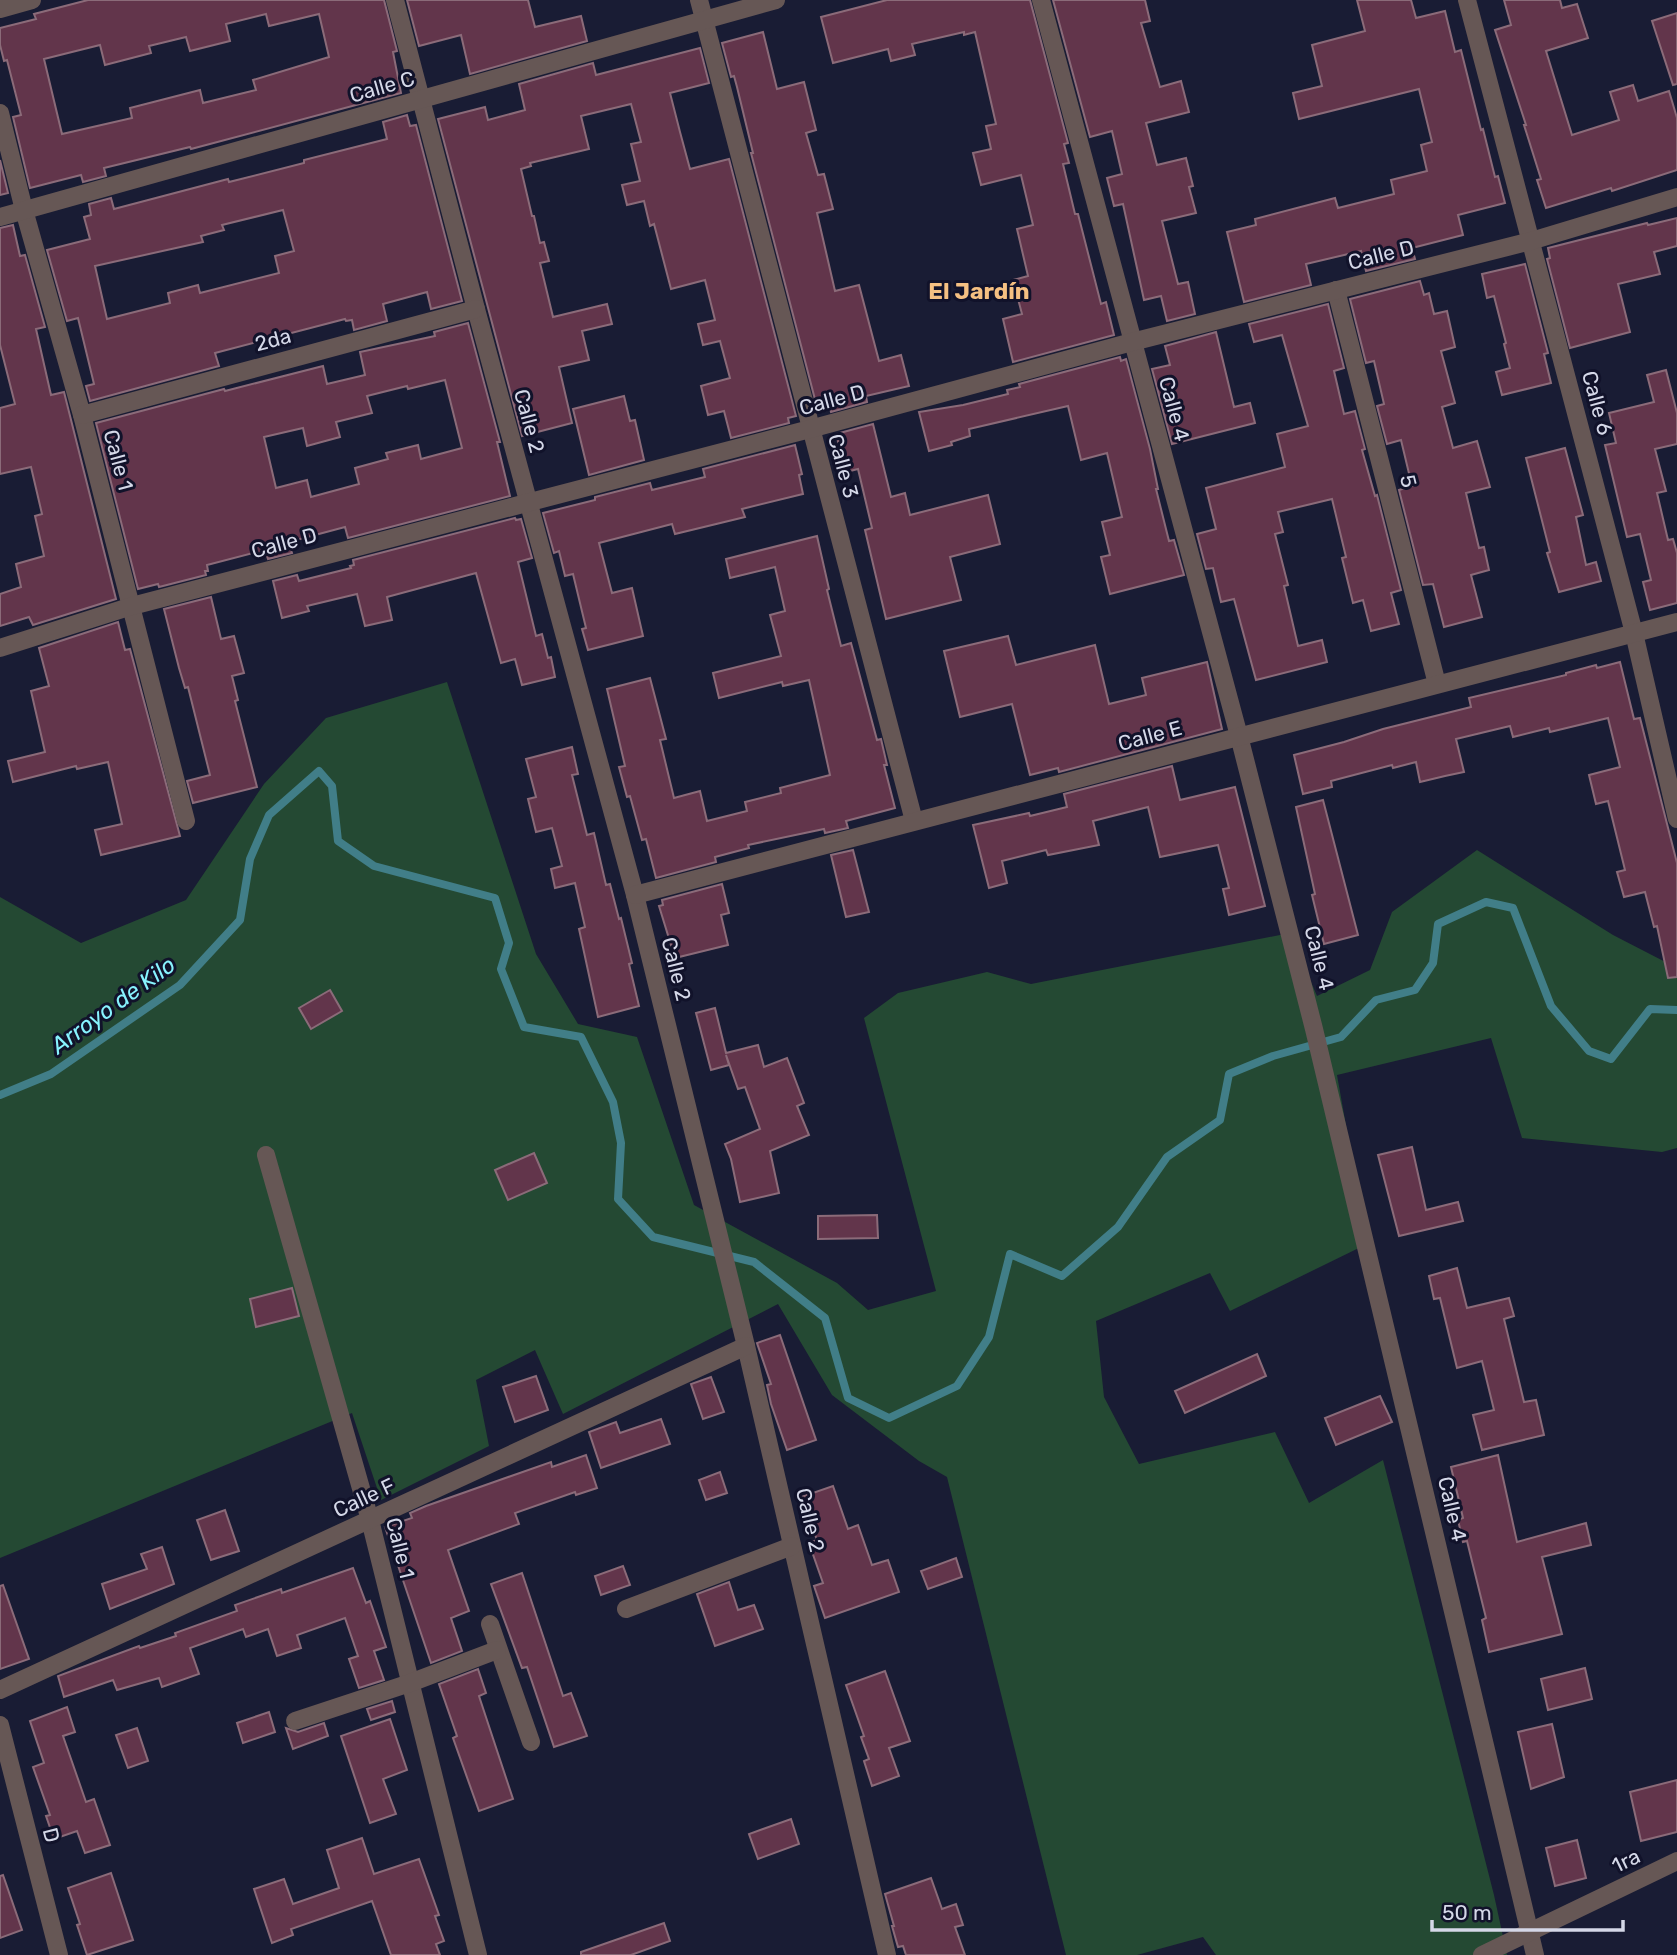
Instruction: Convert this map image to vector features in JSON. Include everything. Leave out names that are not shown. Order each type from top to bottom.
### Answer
[{"type":"street","points":[[0,9],[32,0]]},
{"type":"street","name":"Calle 2","points":[[396,0],[476,309],[635,895],[746,1346],[887,1955]]},
{"type":"street","name":"Calle 3","points":[[699,0],[914,821]]},
{"type":"street","name":"Calle C","points":[[0,217],[776,0]]},
{"type":"street","name":"Calle 4","points":[[1041,0],[1239,736],[1314,1029],[1535,1955]]},
{"type":"street","name":"Calle 6","points":[[1467,0],[1634,633],[1677,819]]},
{"type":"street","name":"Calle 1","points":[[0,113],[24,210],[82,415],[186,821]]},
{"type":"street","name":"Calle D","points":[[0,648],[132,606],[1132,342],[1531,241],[1677,197]]},
{"type":"street","name":"5","points":[[1336,290],[1437,684]]},
{"type":"street","name":"2da","points":[[82,415],[476,309]]},
{"type":"street","name":"Calle E","points":[[635,895],[1677,622]]},
{"type":"street","name":"Calle 1","points":[[266,1155],[370,1520],[478,1955]]},
{"type":"street","name":"Calle F","points":[[0,1690],[746,1346]]},
{"type":"street","points":[[625,1609],[792,1546]]},
{"type":"street","points":[[490,1624],[531,1742]]},
{"type":"street","points":[[295,1721],[410,1683],[497,1650]]},
{"type":"street","name":"D","points":[[0,1725],[59,1955]]},
{"type":"street","name":"1ra","points":[[1482,1955],[1677,1861]]},
{"type":"green space","points":[[447,682],[536,954],[578,1024],[637,1037],[694,1205],[837,1283],[868,1310],[936,1291],[864,1018],[898,993],[987,972],[1031,984],[1290,933],[1317,996],[1370,970],[1392,912],[1477,850],[1613,935],[1677,968],[1677,1148],[1662,1152],[1522,1138],[1491,1038],[1337,1075],[1367,1244],[1230,1311],[1210,1273],[1096,1321],[1104,1397],[1139,1464],[1275,1432],[1309,1503],[1383,1460],[1507,1955],[1216,1955],[1203,1937],[1137,1955],[1066,1955],[947,1477],[919,1461],[832,1395],[778,1304],[563,1414],[535,1350],[476,1380],[489,1446],[381,1500],[352,1413],[0,1558],[0,897],[81,943],[186,900],[264,784],[326,718]]},
{"type":"building","points":[[88,0],[384,0],[397,51],[393,52],[401,93],[191,149],[190,147],[104,168],[106,176],[83,182],[81,175],[30,188],[13,117],[21,115],[7,60],[4,61],[0,45],[0,28],[36,19],[34,14]],"holes":[[[266,14],[269,26],[319,14],[329,57],[253,80],[256,90],[203,103],[200,90],[130,108],[132,118],[62,134],[44,59],[100,45],[105,65],[151,53],[149,46],[186,37],[190,51],[230,41],[226,24]]]},
{"type":"building","points":[[407,0],[528,0],[535,27],[581,16],[587,41],[470,74],[461,35],[419,46]]},
{"type":"building","points":[[887,0],[1030,0],[1068,143],[1064,144],[1069,163],[1063,164],[1075,214],[1078,214],[1101,304],[1106,302],[1114,335],[1013,362],[1003,319],[1022,314],[1013,280],[1028,276],[1017,229],[1033,225],[1021,175],[981,185],[973,153],[991,149],[986,126],[996,124],[975,32],[912,44],[915,55],[891,61],[888,49],[833,63],[821,17]]},
{"type":"building","points":[[1053,0],[1145,0],[1150,21],[1141,23],[1160,87],[1181,81],[1189,112],[1146,123],[1157,165],[1186,158],[1193,186],[1189,187],[1196,213],[1162,221],[1178,284],[1188,282],[1195,314],[1167,321],[1161,296],[1144,300],[1123,204],[1114,206],[1107,178],[1122,174],[1112,131],[1090,137]]},
{"type":"building","points":[[1357,0],[1411,0],[1416,18],[1445,11],[1455,52],[1461,50],[1481,130],[1483,129],[1495,177],[1498,176],[1505,203],[1458,215],[1463,235],[1412,248],[1415,259],[1366,271],[1361,251],[1306,264],[1311,285],[1244,302],[1227,232],[1256,225],[1255,219],[1335,198],[1338,208],[1394,194],[1391,180],[1427,171],[1421,145],[1432,142],[1419,89],[1299,119],[1293,93],[1322,86],[1312,45],[1365,31]]},
{"type":"building","points":[[1504,0],[1560,0],[1562,8],[1577,4],[1588,38],[1546,51],[1572,135],[1619,120],[1610,92],[1633,85],[1638,101],[1669,91],[1677,118],[1677,170],[1546,208],[1537,180],[1541,179],[1526,125],[1495,30],[1511,25]]},
{"type":"building","points":[[1677,13],[1677,84],[1673,85],[1652,21]]},
{"type":"building","points":[[763,32],[777,89],[804,82],[816,130],[806,133],[818,175],[824,174],[833,209],[817,213],[835,291],[859,285],[879,361],[901,355],[909,386],[866,396],[867,402],[831,412],[830,408],[818,411],[751,153],[737,87],[734,76],[731,77],[722,43]]},
{"type":"building","points":[[700,48],[709,83],[670,93],[680,132],[690,169],[729,159],[796,416],[788,418],[789,423],[731,438],[724,411],[708,415],[701,386],[730,378],[720,341],[703,345],[698,324],[715,320],[705,280],[671,289],[654,224],[650,226],[644,201],[627,205],[622,185],[640,181],[631,144],[641,142],[631,104],[581,116],[589,149],[530,163],[531,166],[521,169],[540,243],[544,242],[549,261],[540,263],[553,317],[607,304],[612,324],[582,331],[589,360],[559,367],[572,423],[522,436],[438,119],[485,107],[488,120],[525,110],[519,84],[593,63],[596,75]]},
{"type":"building","points":[[407,115],[410,126],[416,125],[462,301],[431,309],[427,292],[383,304],[387,321],[354,330],[352,320],[345,319],[215,353],[219,366],[90,401],[86,386],[94,384],[78,318],[67,321],[47,250],[90,239],[84,217],[91,215],[89,204],[111,198],[114,209],[228,179],[229,182],[304,163],[304,160],[387,139],[383,122]],"holes":[[[283,210],[294,251],[275,256],[279,273],[200,293],[198,285],[168,293],[170,303],[107,319],[95,266],[203,242],[201,236],[224,230],[222,225]]]},
{"type":"building","points":[[0,160],[8,193],[0,195]]},
{"type":"building","points":[[1677,218],[1677,246],[1654,252],[1660,274],[1618,284],[1630,332],[1570,348],[1547,259],[1550,258],[1548,248]]},
{"type":"building","points":[[13,225],[20,256],[25,255],[45,327],[36,329],[51,395],[64,392],[116,599],[33,625],[29,617],[0,626],[0,594],[21,587],[16,564],[44,556],[35,516],[42,514],[31,467],[0,474],[0,408],[15,404],[0,345],[0,228]]},
{"type":"building","points":[[1525,264],[1548,353],[1544,354],[1551,383],[1502,395],[1496,372],[1510,368],[1504,344],[1506,343],[1494,296],[1487,298],[1482,274]]},
{"type":"building","points":[[1420,281],[1424,295],[1429,293],[1434,314],[1447,311],[1455,347],[1441,351],[1455,403],[1442,407],[1453,448],[1477,441],[1490,487],[1466,493],[1479,548],[1484,547],[1489,570],[1471,575],[1482,617],[1444,627],[1433,584],[1423,585],[1399,490],[1412,486],[1401,440],[1387,444],[1377,406],[1384,404],[1374,361],[1366,363],[1350,299]]},
{"type":"building","points":[[1328,304],[1344,368],[1334,371],[1344,414],[1355,411],[1365,449],[1362,450],[1375,496],[1377,495],[1401,590],[1391,593],[1399,624],[1371,631],[1363,600],[1353,603],[1342,558],[1346,557],[1332,499],[1278,512],[1283,532],[1275,534],[1288,585],[1284,586],[1298,646],[1322,640],[1327,662],[1256,680],[1234,599],[1221,602],[1213,568],[1206,569],[1197,534],[1216,529],[1206,488],[1285,467],[1277,434],[1308,426],[1282,335],[1254,342],[1249,324]]},
{"type":"building","points":[[468,323],[500,442],[497,442],[510,496],[348,538],[345,527],[289,542],[292,553],[268,559],[266,553],[258,555],[257,552],[207,565],[206,575],[159,587],[158,584],[138,589],[96,423],[323,366],[327,384],[365,375],[360,352],[435,336],[434,332]],"holes":[[[445,380],[462,448],[421,459],[418,445],[386,453],[388,459],[355,468],[359,484],[311,497],[307,480],[276,488],[264,437],[303,428],[307,446],[340,437],[336,422],[372,413],[367,396]]]},
{"type":"building","points":[[1216,332],[1234,407],[1250,403],[1255,423],[1172,444],[1152,369],[1170,365],[1165,346]]},
{"type":"building","points":[[1120,357],[1121,361],[1126,359],[1150,449],[1156,489],[1169,541],[1174,540],[1184,575],[1110,594],[1101,557],[1110,555],[1102,522],[1122,517],[1107,453],[1081,460],[1068,406],[969,429],[970,436],[951,442],[952,445],[929,451],[919,412],[1008,394],[1007,390],[1020,387],[1019,384]]},
{"type":"building","points":[[1666,370],[1677,413],[1677,444],[1655,449],[1666,491],[1657,493],[1668,540],[1673,539],[1677,553],[1677,603],[1650,610],[1643,582],[1651,580],[1640,534],[1627,537],[1605,445],[1616,443],[1609,413],[1654,402],[1647,375]]},
{"type":"building","points":[[624,396],[630,421],[635,420],[644,460],[589,475],[573,409]]},
{"type":"building","points":[[873,424],[891,497],[905,493],[910,515],[988,495],[1000,544],[950,557],[961,600],[886,619],[865,530],[872,528],[858,469],[846,472],[836,434]]},
{"type":"building","points":[[795,445],[802,474],[799,475],[803,494],[742,509],[745,517],[675,534],[672,524],[599,543],[612,593],[632,588],[643,636],[588,650],[582,629],[586,628],[573,574],[565,576],[559,551],[554,553],[543,513],[650,483],[652,490],[705,477],[703,469]]},
{"type":"building","points":[[1565,448],[1583,515],[1576,517],[1586,565],[1596,562],[1601,581],[1559,592],[1547,553],[1550,552],[1526,458]]},
{"type":"building","points":[[515,518],[521,519],[532,558],[518,562],[536,636],[542,634],[555,677],[522,685],[515,659],[501,663],[476,573],[387,597],[392,620],[365,626],[357,594],[307,606],[309,611],[282,618],[273,581],[297,575],[299,581],[351,568],[350,566],[354,565],[353,560]]},
{"type":"building","points":[[817,536],[841,646],[851,643],[877,740],[881,739],[887,765],[884,765],[895,808],[846,821],[848,828],[825,833],[824,829],[748,845],[749,848],[715,857],[716,862],[656,878],[646,839],[642,840],[619,767],[625,766],[607,689],[650,678],[666,739],[660,740],[674,798],[700,791],[707,821],[747,811],[745,802],[781,793],[780,788],[830,775],[809,680],[783,686],[782,682],[719,698],[713,673],[781,656],[770,615],[785,611],[775,567],[730,578],[726,559]]},
{"type":"building","points":[[211,597],[221,639],[234,636],[244,673],[232,676],[238,700],[235,701],[257,787],[193,803],[187,781],[210,775],[188,687],[185,688],[164,609]]},
{"type":"building","points":[[118,622],[125,650],[130,649],[180,836],[101,855],[95,830],[122,824],[108,762],[77,769],[76,766],[13,782],[8,761],[45,752],[31,691],[49,686],[39,648]]},
{"type":"building","points":[[1008,636],[1016,665],[1095,645],[1109,704],[1146,695],[1142,678],[1207,662],[1222,729],[1059,772],[1058,768],[1030,775],[1012,704],[960,717],[944,651]]},
{"type":"building","points":[[1620,662],[1634,719],[1640,718],[1677,863],[1677,977],[1668,978],[1657,926],[1654,927],[1645,892],[1624,897],[1617,872],[1625,870],[1608,801],[1596,804],[1589,775],[1620,767],[1608,718],[1550,732],[1549,728],[1513,737],[1510,726],[1456,739],[1464,772],[1420,782],[1416,762],[1393,768],[1392,765],[1331,781],[1332,787],[1303,794],[1294,755],[1471,707],[1469,698],[1566,675],[1596,665],[1597,668]]},
{"type":"building","points":[[572,747],[578,774],[572,775],[587,835],[594,833],[606,885],[610,884],[619,919],[621,918],[639,1006],[598,1017],[579,929],[585,927],[575,883],[555,888],[551,869],[562,866],[552,828],[536,832],[528,799],[536,797],[526,759]]},
{"type":"building","points":[[1172,766],[1180,800],[1235,787],[1265,906],[1229,915],[1223,889],[1229,888],[1218,845],[1160,857],[1148,807],[1093,821],[1099,845],[1048,855],[1046,850],[1002,861],[1007,883],[989,888],[973,825],[1067,807],[1064,794]]},
{"type":"building","points":[[1323,800],[1358,935],[1324,944],[1296,807]]},
{"type":"building","points":[[853,850],[869,912],[846,917],[831,855]]},
{"type":"building","points":[[722,884],[729,913],[721,915],[728,945],[675,958],[659,906],[663,905],[662,900]]},
{"type":"building","points":[[330,990],[342,1011],[311,1029],[299,1008]]},
{"type":"building","points":[[715,1008],[726,1053],[758,1045],[764,1067],[787,1058],[804,1103],[797,1106],[809,1135],[770,1151],[779,1193],[740,1202],[725,1144],[760,1129],[745,1087],[738,1089],[726,1055],[729,1065],[711,1070],[696,1013]]},
{"type":"building","points":[[1412,1147],[1426,1210],[1458,1202],[1463,1221],[1399,1236],[1378,1155]]},
{"type":"building","points":[[534,1153],[547,1183],[508,1200],[495,1170]]},
{"type":"building","points":[[877,1215],[878,1238],[818,1239],[818,1216]]},
{"type":"building","points":[[1457,1268],[1467,1308],[1509,1298],[1514,1316],[1504,1319],[1524,1402],[1536,1400],[1544,1435],[1482,1450],[1473,1415],[1494,1410],[1482,1361],[1457,1368],[1440,1298],[1434,1299],[1429,1276]]},
{"type":"building","points":[[292,1288],[299,1316],[256,1327],[250,1299]]},
{"type":"building","points":[[780,1335],[816,1440],[787,1450],[771,1404],[767,1385],[771,1384],[757,1343]]},
{"type":"building","points":[[1257,1354],[1266,1376],[1185,1413],[1175,1391]]},
{"type":"building","points":[[536,1376],[548,1410],[515,1422],[503,1387]]},
{"type":"building","points":[[711,1377],[724,1412],[703,1419],[691,1384]]},
{"type":"building","points":[[1380,1396],[1392,1422],[1336,1445],[1325,1418]]},
{"type":"building","points":[[661,1419],[670,1444],[601,1468],[589,1432],[616,1422],[620,1433]]},
{"type":"building","points":[[586,1455],[597,1488],[576,1495],[575,1492],[515,1513],[519,1524],[448,1550],[469,1611],[451,1618],[462,1651],[431,1663],[385,1527],[412,1518],[410,1513],[426,1506],[551,1462],[552,1467]]},
{"type":"building","points":[[1498,1455],[1517,1542],[1586,1523],[1591,1545],[1542,1557],[1562,1634],[1489,1652],[1482,1620],[1486,1618],[1467,1541],[1463,1542],[1458,1520],[1463,1518],[1451,1467]]},
{"type":"building","points":[[720,1472],[727,1493],[706,1500],[699,1480]]},
{"type":"building","points":[[833,1486],[848,1529],[858,1525],[872,1565],[888,1560],[899,1592],[825,1618],[814,1586],[823,1583],[809,1543],[817,1540],[801,1497]]},
{"type":"building","points":[[225,1510],[239,1551],[211,1560],[197,1520]]},
{"type":"building","points":[[162,1547],[174,1584],[110,1609],[102,1584],[147,1569],[141,1554]]},
{"type":"building","points":[[956,1558],[962,1577],[928,1589],[921,1571]]},
{"type":"building","points":[[623,1566],[630,1585],[601,1595],[595,1576]]},
{"type":"building","points":[[353,1568],[366,1603],[370,1601],[386,1647],[374,1651],[384,1680],[359,1688],[349,1659],[358,1656],[345,1618],[297,1635],[301,1648],[277,1656],[268,1629],[246,1637],[243,1629],[190,1648],[199,1674],[162,1687],[159,1678],[117,1690],[113,1680],[64,1697],[58,1676],[139,1646],[140,1648],[176,1636],[175,1633],[237,1611],[235,1605],[281,1589],[282,1593]]},
{"type":"building","points":[[522,1573],[563,1696],[571,1693],[587,1736],[554,1747],[527,1667],[522,1668],[491,1584]]},
{"type":"building","points":[[729,1582],[738,1610],[754,1605],[763,1629],[715,1646],[697,1594]]},
{"type":"building","points":[[3,1585],[29,1659],[0,1669],[0,1586]]},
{"type":"building","points":[[1585,1668],[1592,1699],[1548,1710],[1541,1679]]},
{"type":"building","points":[[478,1669],[486,1693],[479,1696],[513,1799],[479,1811],[453,1738],[457,1736],[439,1684]]},
{"type":"building","points":[[885,1671],[910,1741],[889,1748],[899,1776],[872,1786],[864,1761],[869,1759],[861,1737],[864,1736],[846,1685]]},
{"type":"building","points":[[392,1701],[395,1712],[371,1720],[367,1709]]},
{"type":"building","points":[[67,1707],[75,1732],[63,1736],[86,1802],[94,1799],[110,1845],[85,1853],[77,1831],[54,1839],[46,1816],[50,1815],[33,1767],[44,1763],[30,1721]]},
{"type":"building","points":[[269,1712],[275,1732],[243,1743],[237,1723]]},
{"type":"building","points":[[390,1719],[407,1770],[383,1779],[396,1814],[370,1823],[341,1736]]},
{"type":"building","points":[[324,1723],[328,1736],[293,1749],[286,1728],[298,1732]]},
{"type":"building","points":[[1552,1724],[1564,1777],[1531,1789],[1518,1732]]},
{"type":"building","points":[[137,1728],[148,1761],[128,1768],[116,1735]]},
{"type":"building","points":[[1677,1780],[1677,1832],[1641,1841],[1630,1792]]},
{"type":"building","points":[[791,1819],[799,1844],[758,1859],[749,1834]]},
{"type":"building","points":[[362,1838],[374,1874],[419,1859],[439,1915],[435,1916],[444,1941],[436,1944],[440,1955],[391,1955],[372,1901],[291,1929],[293,1935],[272,1943],[254,1889],[284,1879],[293,1904],[339,1888],[327,1850]]},
{"type":"building","points":[[1577,1840],[1586,1878],[1555,1886],[1546,1848]]},
{"type":"building","points":[[111,1873],[133,1940],[87,1955],[68,1888]]},
{"type":"building","points":[[3,1875],[22,1930],[0,1938],[0,1876]]},
{"type":"building","points":[[931,1878],[942,1909],[956,1904],[963,1925],[955,1927],[965,1955],[906,1955],[903,1946],[898,1947],[885,1894]]},
{"type":"building","points":[[664,1923],[670,1941],[631,1955],[581,1955],[581,1952]]},
{"type":"waterway","name":"Arroyo de Kilo","points":[[0,1095],[51,1074],[180,985],[240,920],[250,859],[269,815],[319,771],[332,786],[338,841],[374,866],[495,898],[509,943],[501,969],[524,1027],[581,1037],[613,1102],[621,1143],[618,1199],[653,1237],[754,1262],[825,1318],[848,1398],[889,1418],[957,1386],[989,1337],[1010,1254],[1062,1276],[1118,1227],[1167,1157],[1220,1120],[1229,1074],[1273,1056],[1341,1037],[1376,1000],[1415,990],[1433,963],[1438,924],[1486,902],[1513,908],[1551,1006],[1589,1051],[1611,1059],[1650,1009],[1677,1010]]},
{"type":"district","name":"El Jardín","points":[[979,291]]}]
